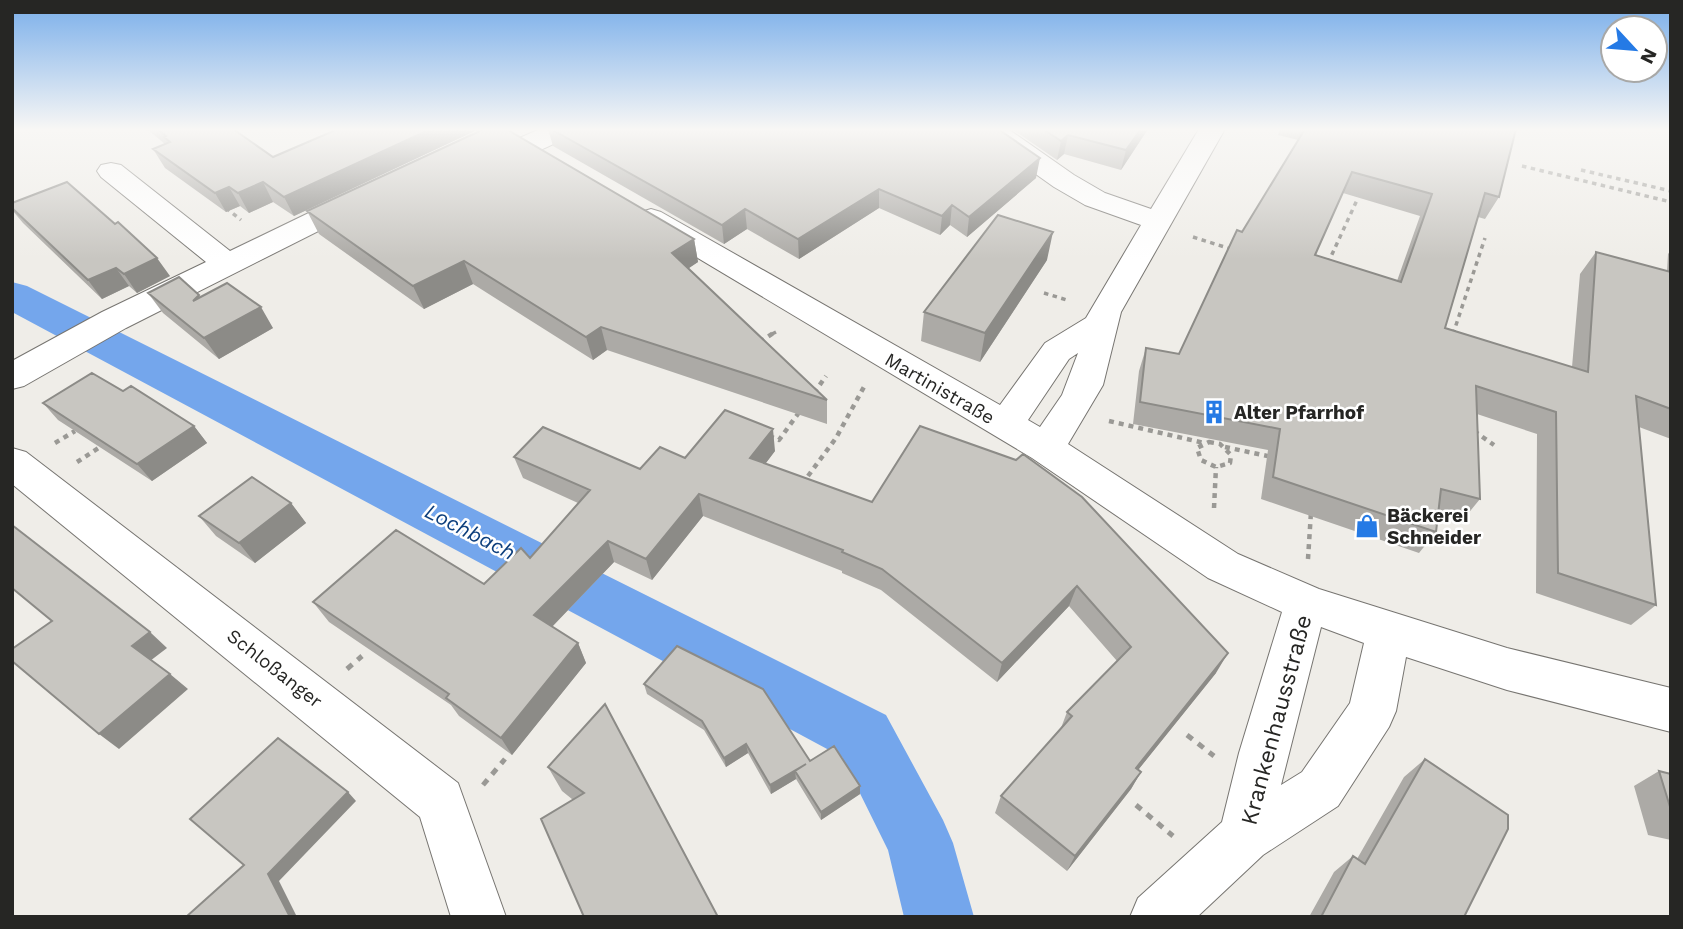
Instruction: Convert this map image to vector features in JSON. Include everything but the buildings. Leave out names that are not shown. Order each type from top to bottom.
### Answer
[{"type":"street","points":[[113,172],[226,263]]},
{"type":"street","points":[[1052,172],[1095,199],[1156,223]]},
{"type":"street","points":[[1045,449],[1072,412],[1093,362],[1099,325],[1186,172]]},
{"type":"street","points":[[12,377],[47,355],[114,320],[383,188]]},
{"type":"street","name":"Martinistraße","points":[[628,205],[1045,449],[1223,566],[1306,604],[1507,670],[1671,710]]},
{"type":"street","points":[[1005,425],[1057,351],[1099,325]]},
{"type":"street","name":"Schloßanger","points":[[12,462],[440,801],[479,917]]},
{"type":"street","name":"Krankenhausstraße","points":[[1245,836],[1263,753],[1306,604]]},
{"type":"street","name":"Krankenhausstraße","points":[[1157,917],[1245,836],[1320,789],[1372,711],[1389,632]]},
{"type":"path","points":[[1548,172],[1671,202]]},
{"type":"path","points":[[1591,172],[1671,191]]},
{"type":"path","points":[[1327,267],[1357,200]]},
{"type":"path","points":[[216,201],[270,242]]},
{"type":"path","points":[[1156,223],[1245,253]]},
{"type":"path","points":[[1451,338],[1485,238]]},
{"type":"path","points":[[808,476],[836,438],[884,355]]},
{"type":"path","points":[[810,398],[826,376]]},
{"type":"path","points":[[767,435],[779,440],[803,408]]},
{"type":"path","points":[[1072,412],[1204,443],[1215,441],[1225,447],[1276,458]]},
{"type":"path","points":[[1464,424],[1494,445]]},
{"type":"path","points":[[1204,443],[1197,449],[1198,456],[1205,463],[1216,467],[1230,463],[1231,455],[1225,447]]},
{"type":"path","points":[[1306,604],[1311,507]]},
{"type":"waterway","name":"Lochbach","points":[[12,295],[864,736],[920,843],[939,917]]},
{"type":"place","name":"Alter Pfarrhof","points":[[1214,412]]},
{"type":"place","name":"Bäckerei Schneider","points":[[1367,526]]}]
